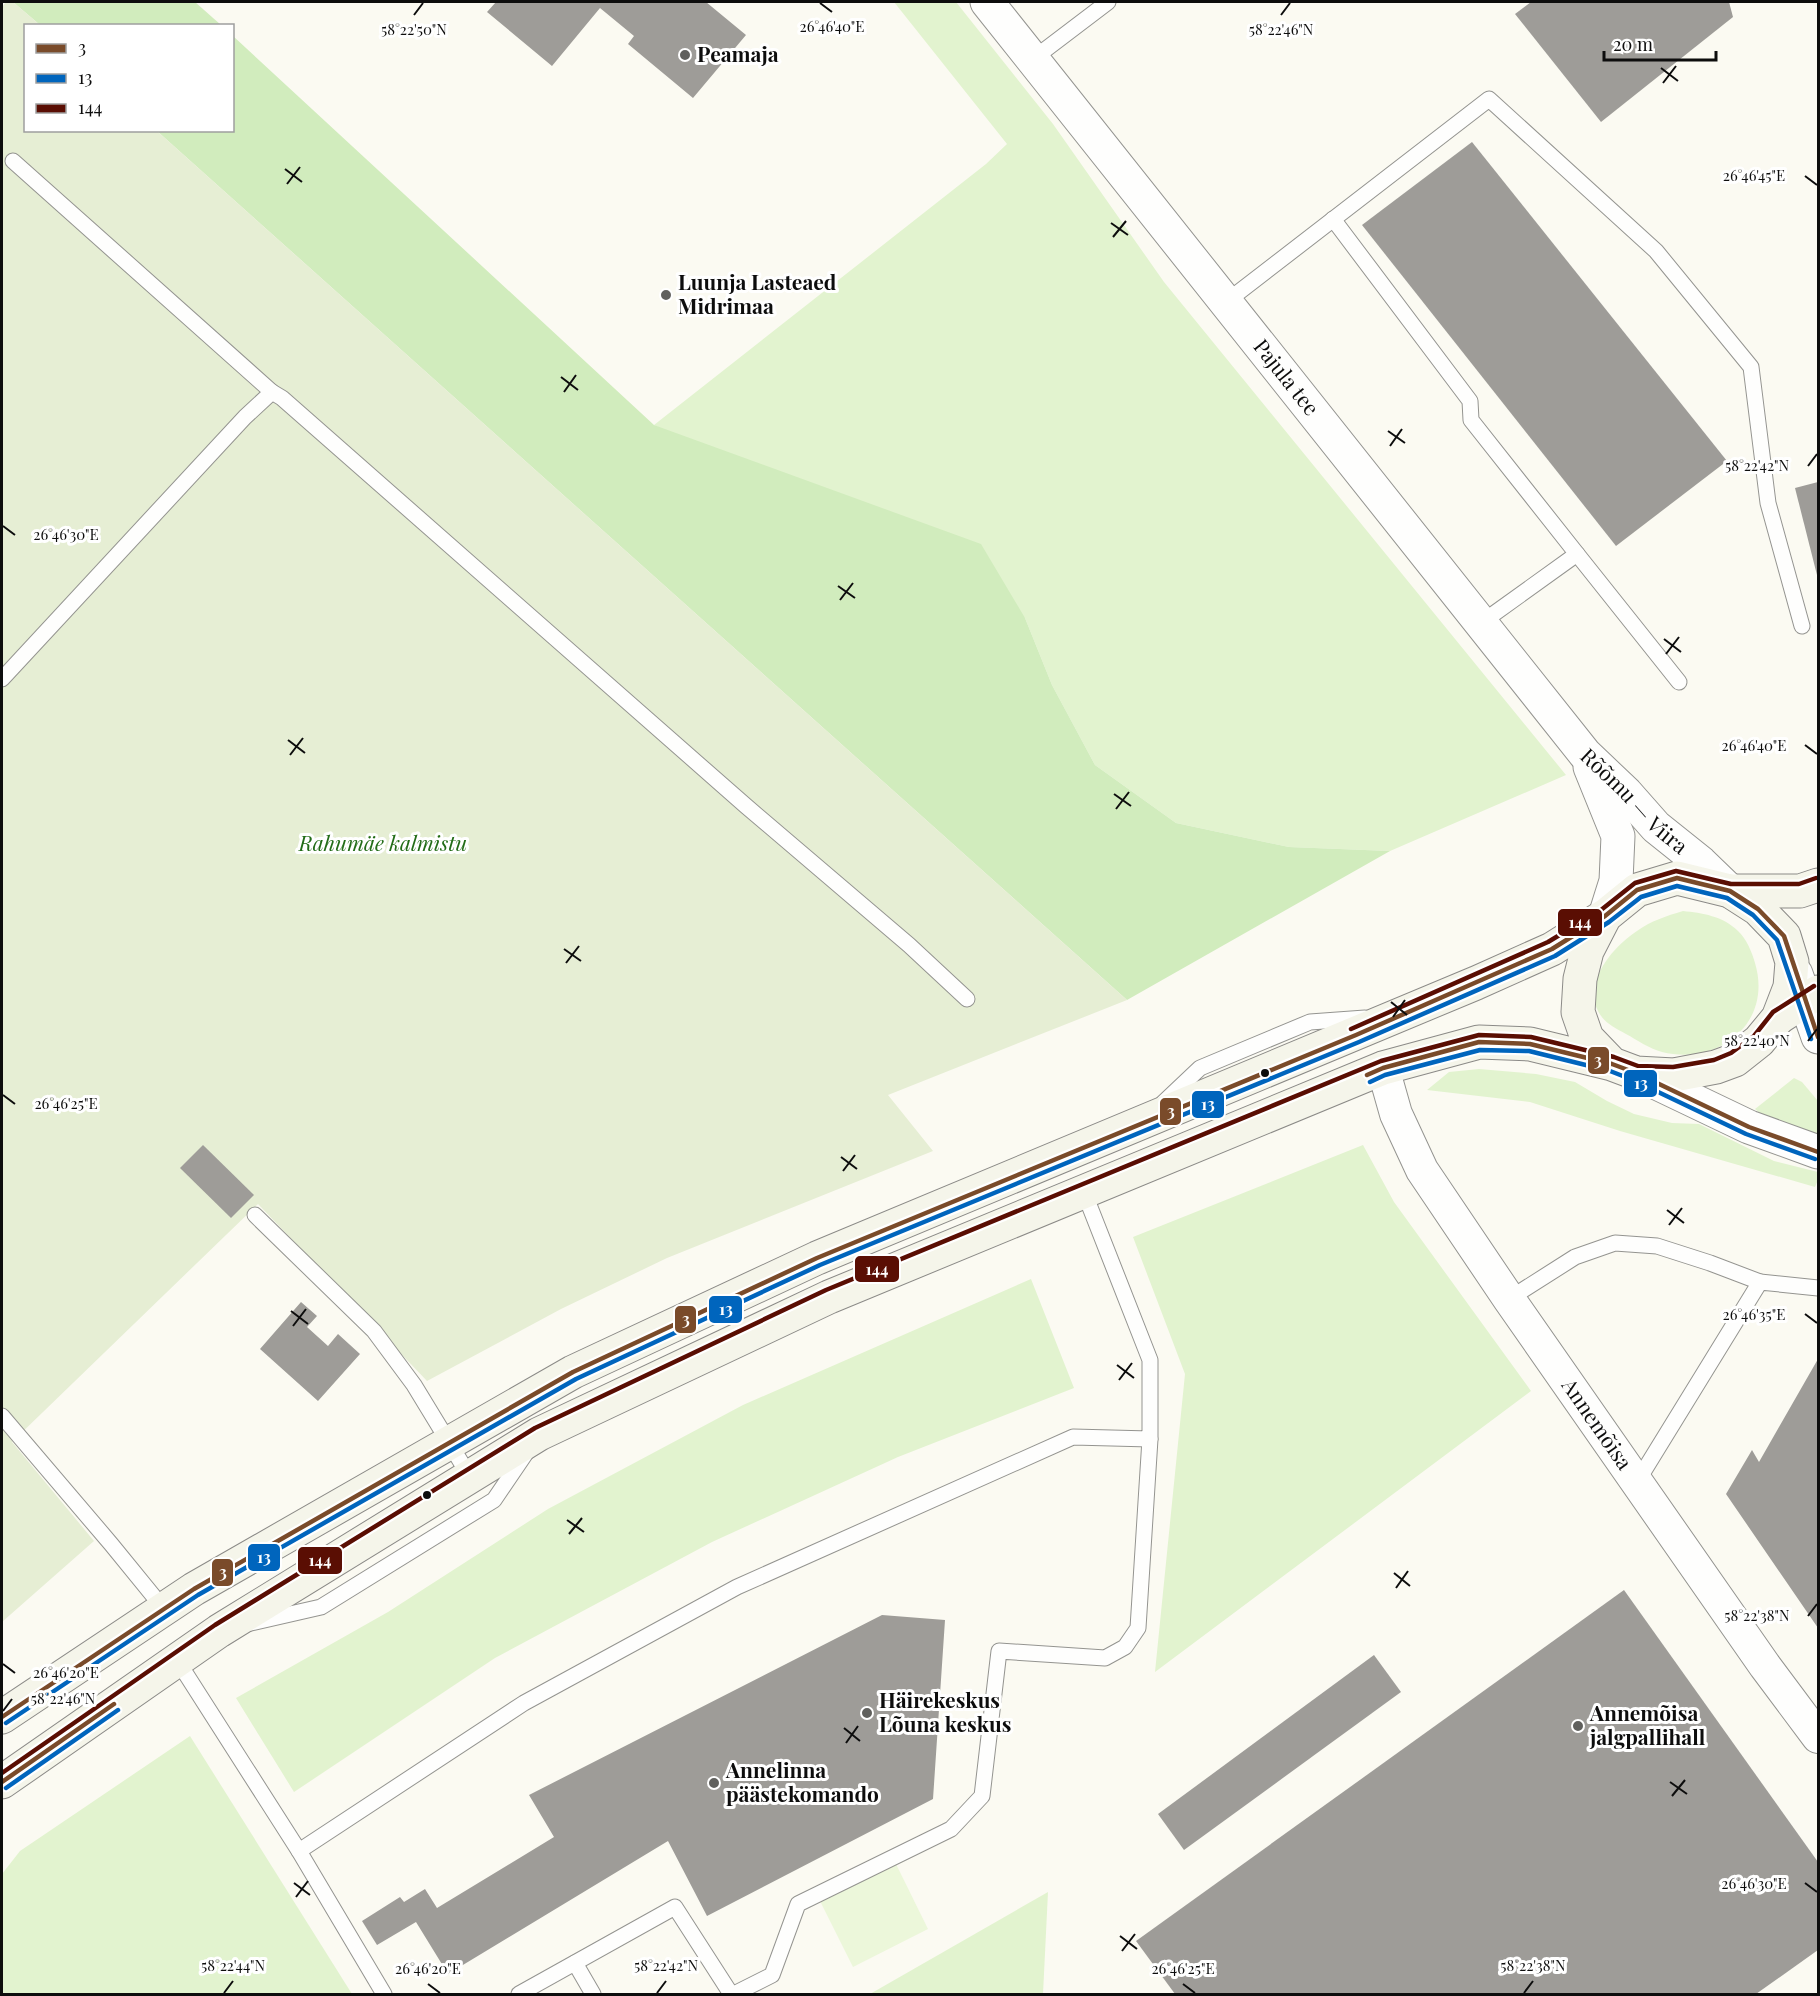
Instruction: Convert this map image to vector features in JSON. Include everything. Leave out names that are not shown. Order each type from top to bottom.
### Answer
[{"type":"main road","points":[[2,1717],[194,1589],[573,1372],[817,1258],[1404,1015],[1552,949],[1605,916],[1637,890],[1677,878],[1730,891],[1800,891],[1818,885]]},
{"type":"main road","points":[[2,1782],[219,1631],[539,1434],[829,1297],[1383,1068],[1479,1042],[1530,1044],[1624,1068],[1674,1075],[1716,1067],[1735,1060],[1800,1004],[1790,987],[1792,962],[1784,936],[1758,909],[1730,891]]},
{"type":"main road","points":[[1605,916],[1587,951],[1580,979],[1578,1012],[1587,1038],[1624,1068]]},
{"type":"street","name":"Pajula tee","points":[[987,2],[1585,754]]},
{"type":"street","name":"Rõõmu — Viira","points":[[1585,754],[1626,793],[1656,827],[1701,863],[1730,891]]},
{"type":"street","name":"Rõõmu — Viira","points":[[1585,754],[1618,836],[1616,881],[1605,916]]},
{"type":"street","points":[[1800,1004],[1818,1037]]},
{"type":"street","name":"Annemõisa","points":[[1383,1068],[1396,1114],[1422,1170],[1509,1299],[1765,1666],[1818,1737]]},
{"type":"street","points":[[1624,1068],[1749,1127],[1818,1152]]},
{"type":"lane","points":[[1033,59],[1108,2]]},
{"type":"lane","points":[[1226,302],[1490,99],[1656,251],[1751,367],[1768,503],[1802,626]]},
{"type":"lane","points":[[13,162],[272,392],[291,405],[746,806],[909,945],[967,999]]},
{"type":"lane","points":[[1333,219],[1470,401],[1471,420],[1678,682]]},
{"type":"lane","points":[[2,679],[237,426],[272,392]]},
{"type":"lane","points":[[1481,623],[1577,554]]},
{"type":"lane","points":[[519,1995],[675,1908],[733,1995],[772,1975],[798,1904],[951,1829],[982,1796],[999,1651],[1105,1658],[1125,1647],[1138,1628],[1150,1439],[1150,1360],[1084,1192]]},
{"type":"lane","points":[[255,1215],[374,1331],[414,1385],[470,1477]]},
{"type":"lane","points":[[1509,1299],[1575,1257],[1615,1244],[1657,1246],[1760,1282],[1818,1288]]},
{"type":"lane","points":[[1637,1482],[1760,1282]]},
{"type":"lane","points":[[2,1416],[164,1609]]},
{"type":"lane","points":[[219,1631],[321,1607],[494,1500],[539,1434]]},
{"type":"lane","points":[[299,1851],[524,1703],[737,1587],[1073,1437],[1150,1439]]},
{"type":"lane","points":[[177,1660],[299,1851],[384,1995]]},
{"type":"lane","points":[[575,1963],[594,1995]]},
{"type":"green space","name":"Rahumäe kalmistu","points":[[6,2],[13,2],[39,24],[24,24],[24,132],[158,132],[1127,1000],[888,1095],[933,1151],[667,1258],[561,1309],[427,1381],[258,1204],[12,1442],[94,1541],[2,1622],[2,7]]},
{"type":"green space","points":[[13,2],[195,2],[220,24],[39,24]]},
{"type":"green space","points":[[894,2],[956,2],[1053,124],[1164,282],[1566,775],[1390,851],[1289,847],[1176,823],[1095,765],[1052,685],[1025,618],[654,425],[986,164],[1007,144]]},
{"type":"green space","points":[[234,37],[654,425],[981,544],[1025,618],[1052,685],[1095,765],[1176,823],[1289,847],[1390,851],[1127,1000],[158,132],[234,132]]},
{"type":"green space","points":[[1683,911],[1705,914],[1719,919],[1738,931],[1752,954],[1759,985],[1756,1004],[1749,1021],[1737,1035],[1721,1046],[1683,1055],[1657,1051],[1614,1027],[1600,1015],[1594,1000],[1598,976],[1603,965],[1619,946],[1648,924]]},
{"type":"green space","points":[[1479,1069],[1536,1074],[1575,1082],[1634,1114],[1672,1123],[1699,1124],[1774,1161],[1818,1172],[1818,1180],[1815,1187],[1620,1131],[1530,1102],[1427,1090],[1449,1072]]},
{"type":"green space","points":[[1794,1078],[1802,1082],[1818,1101],[1818,1137],[1761,1114],[1755,1109]]},
{"type":"green space","points":[[1363,1145],[1394,1202],[1531,1391],[1155,1672],[1185,1374],[1133,1237]]},
{"type":"green space","points":[[1031,1279],[1074,1388],[898,1457],[712,1542],[495,1658],[294,1792],[236,1698],[388,1612],[548,1509],[743,1405]]},
{"type":"green space","points":[[190,1736],[352,1994],[2,1994],[2,1874],[20,1851]]},
{"type":"green space","points":[[895,1862],[928,1929],[853,1967],[819,1899]]},
{"type":"green space","points":[[1048,1892],[1043,1994],[870,1994]]},
{"type":"building","name":"Peamaja","points":[[496,2],[706,2],[746,35],[693,98],[628,44],[634,36],[600,8],[552,66],[487,12]]},
{"type":"building","points":[[1531,2],[1729,2],[1733,17],[1601,122],[1515,14]]},
{"type":"building","points":[[1472,142],[1727,461],[1616,546],[1362,225]]},
{"type":"building","points":[[1818,482],[1818,579],[1795,488]]},
{"type":"building","points":[[203,1145],[254,1195],[231,1218],[180,1168]]},
{"type":"building","points":[[301,1302],[317,1316],[307,1327],[328,1346],[338,1334],[360,1354],[318,1401],[260,1349]]},
{"type":"building","points":[[1818,1359],[1818,1628],[1726,1494],[1752,1450],[1759,1462]]},
{"type":"building","name":"Annemõisa jalgpallihall","points":[[1624,1590],[1818,1862],[1818,1950],[1756,1994],[1175,1994],[1136,1941]]},
{"type":"building","points":[[882,1615],[945,1620],[933,1799],[707,1916],[668,1841],[448,1974],[416,1922],[377,1945],[362,1921],[400,1897],[404,1902],[425,1889],[437,1908],[554,1837],[529,1795]]},
{"type":"building","points":[[1374,1655],[1401,1692],[1184,1850],[1158,1814]]},
{"type":"transit line","name":"144","points":[[1351,1029],[1548,942],[1601,910],[1635,883],[1676,871],[1731,884],[1799,884],[1816,878]]},
{"type":"transit line","name":"3","points":[[2,1717],[194,1589],[573,1372],[817,1258],[1356,1035],[1552,949],[1605,916],[1637,890],[1677,878],[1730,891],[1758,909],[1784,936],[1818,1037]]},
{"type":"transit line","name":"13","points":[[6,1723],[198,1595],[576,1379],[820,1265],[1359,1042],[1555,956],[1609,922],[1641,897],[1677,886],[1727,898],[1753,915],[1777,940],[1811,1039]]},
{"type":"transit line","name":"144","points":[[2,1773],[215,1625],[535,1428],[826,1290],[1381,1061],[1479,1035],[1531,1037],[1614,1057],[1638,1066],[1673,1067],[1714,1060],[1731,1053],[1754,1036],[1773,1012],[1814,986]]},
{"type":"transit line","name":"3","points":[[1367,1075],[1383,1068],[1479,1042],[1530,1044],[1612,1064],[1636,1073],[1749,1127],[1818,1152]]},
{"type":"transit line","name":"13","points":[[1370,1082],[1385,1075],[1480,1050],[1529,1051],[1610,1071],[1746,1134],[1815,1159]]},
{"type":"transit line","name":"3","points":[[2,1782],[114,1704]]},
{"type":"transit line","name":"13","points":[[6,1788],[118,1710]]},
{"type":"place","name":"Peamaja","points":[[685,55]]},
{"type":"place","name":"Luunja Lasteaed Midrimaa","points":[[666,295]]},
{"type":"place","name":"Häirekeskus Lõuna keskus","points":[[867,1713]]},
{"type":"place","name":"Annemõisa jalgpallihall","points":[[1578,1726]]},
{"type":"place","name":"Annelinna päästekomando","points":[[714,1783]]}]
